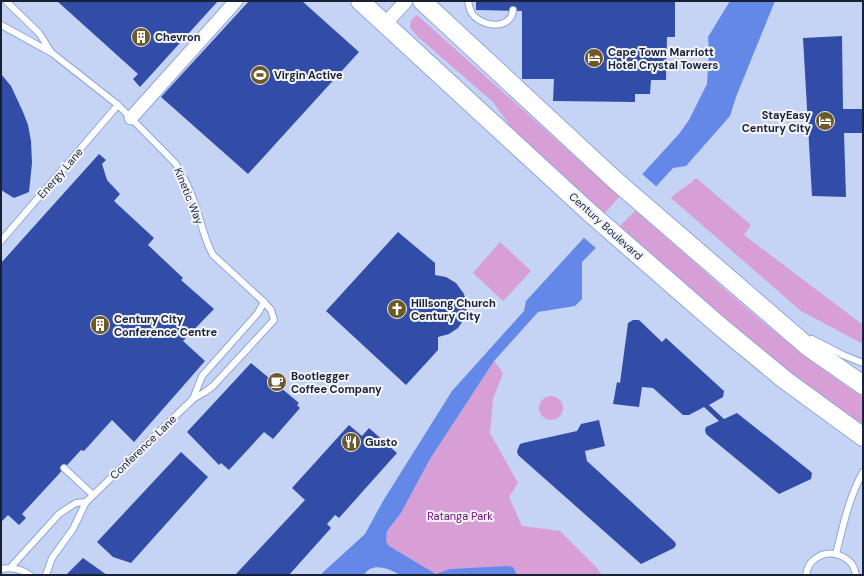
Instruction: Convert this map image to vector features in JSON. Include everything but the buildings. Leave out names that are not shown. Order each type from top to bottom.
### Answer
[{"type":"main road","name":"Century Boulevard","points":[[360,1],[589,212],[722,328],[785,380],[863,437]]},
{"type":"main road","points":[[422,1],[616,181],[781,322],[828,367],[855,388],[863,397]]},
{"type":"main road","points":[[807,346],[863,385]]},
{"type":"street","points":[[131,118],[236,1]]},
{"type":"street","points":[[385,24],[406,1]]},
{"type":"lane","name":"Kinetic Way","points":[[6,1],[39,33],[52,53]]},
{"type":"lane","points":[[468,1],[470,10],[474,16],[481,22],[488,24],[497,25],[503,23],[510,18],[513,10]]},
{"type":"lane","name":"Kinetic Way","points":[[1,25],[52,53],[118,105],[176,164],[197,210],[208,246],[213,255],[264,302],[271,310],[274,320]]},
{"type":"lane","name":"Energy Lane","points":[[1,241],[118,105]]},
{"type":"lane","name":"Conference Lane","points":[[193,399],[202,376],[258,313],[264,302]]},
{"type":"lane","name":"Conference Lane","points":[[86,502],[193,399],[213,386],[274,320]]},
{"type":"lane","points":[[781,322],[863,364]]},
{"type":"lane","points":[[64,468],[92,495]]},
{"type":"lane","points":[[836,554],[843,525],[856,484],[863,472]]},
{"type":"lane","points":[[11,568],[59,514],[76,503],[86,502]]},
{"type":"lane","points":[[46,575],[52,558],[73,529],[86,502]]},
{"type":"lane","points":[[806,575],[808,567],[815,559],[827,553],[841,555],[852,564],[856,575]]},
{"type":"lane","points":[[1,568],[11,568],[24,571],[30,575]]},
{"type":"green space","points":[[417,15],[751,312],[794,348],[863,397],[863,426],[789,375],[625,235],[513,130],[493,102],[418,37],[410,28],[411,20]]},
{"type":"green space","points":[[696,178],[751,225],[744,235],[863,325],[863,344],[801,311],[671,198]]},
{"type":"green space","points":[[500,242],[531,271],[503,301],[473,273]]},
{"type":"green space","name":"Ratanga Park","points":[[494,361],[503,373],[493,399],[490,433],[518,483],[509,497],[522,526],[560,531],[602,575],[517,575],[472,568],[450,569],[436,574],[389,546],[386,541],[387,531],[401,513],[430,459]]},
{"type":"green space","points":[[551,396],[560,399],[563,408],[560,417],[551,420],[542,417],[539,408],[542,399]]},
{"type":"water","points":[[730,1],[775,1],[736,97],[730,116],[686,166],[673,168],[582,262],[582,299],[575,306],[538,312],[494,361],[430,459],[401,513],[387,531],[386,541],[389,546],[436,574],[450,569],[508,566],[513,567],[517,575],[400,575],[391,570],[376,567],[367,571],[364,575],[320,575],[365,534],[383,501],[452,391],[524,311],[526,301],[679,134],[689,120],[707,84],[709,51],[708,37]]},
{"type":"pier","points":[[641,173],[658,188],[597,249],[583,237]]},
{"type":"place","name":"Chevron","points":[[141,37]]},
{"type":"place","name":"Cape Town Marriott Hotel Crystal Towers","points":[[594,58]]},
{"type":"place","name":"Virgin Active","points":[[260,75]]},
{"type":"place","name":"StayEasy Century City","points":[[825,121]]},
{"type":"place","name":"Hillsong Church Century City","points":[[397,309]]},
{"type":"place","name":"Century City Conference Centre","points":[[100,325]]},
{"type":"place","name":"Bootlegger Coffee Company","points":[[277,382]]},
{"type":"place","name":"Gusto","points":[[351,442]]}]
